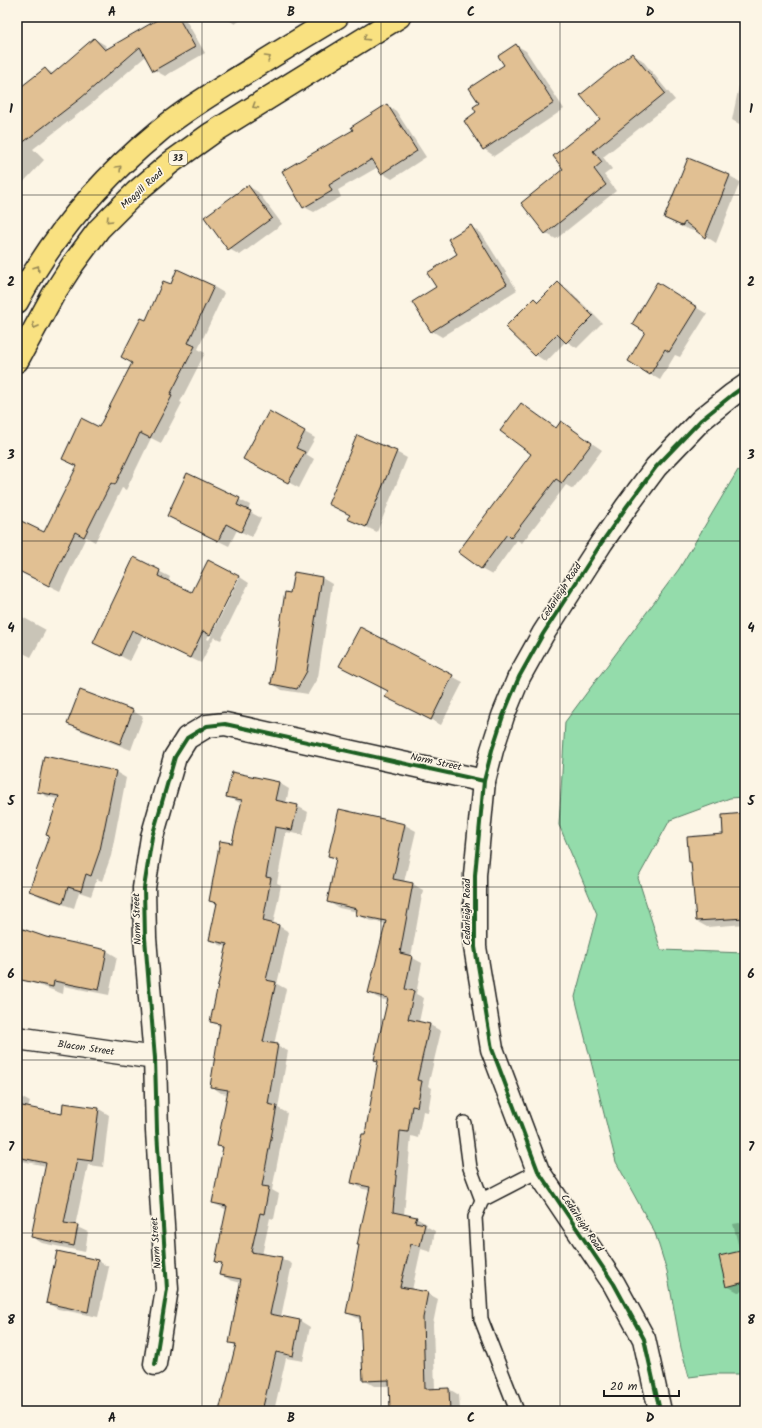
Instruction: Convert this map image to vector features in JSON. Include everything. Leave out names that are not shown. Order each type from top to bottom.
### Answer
[{"type":"highway","points":[[17,302],[29,279],[69,222],[97,189],[152,137],[190,108],[337,17]]},
{"type":"highway","name":"Moggill Road","points":[[17,361],[53,295],[74,264],[100,229],[136,192],[170,163],[212,133],[399,17]]},
{"type":"street","name":"Cedarleigh Road","points":[[660,1411],[644,1339],[614,1284],[538,1172],[492,1049],[475,947],[475,875],[484,781],[492,750],[503,716],[520,677],[543,634],[602,542],[656,467],[701,420],[745,386]]},
{"type":"street","name":"Norm Street","points":[[155,1364],[167,1289],[157,1131],[155,1058],[145,938],[144,888],[152,837],[175,757],[187,738],[207,726],[225,724],[484,781]]},
{"type":"street","name":"Blacon Street","points":[[17,1038],[155,1058]]},
{"type":"lane","points":[[464,1123],[470,1168],[482,1200]]},
{"type":"lane","points":[[517,1411],[481,1319],[474,1217],[482,1200],[538,1172]]},
{"type":"green space","points":[[738,470],[745,475],[745,797],[730,798],[670,820],[638,878],[661,950],[745,953],[745,1374],[714,1374],[689,1377],[681,1348],[667,1271],[655,1233],[616,1162],[575,997],[597,914],[559,825],[565,722],[679,569]]},
{"type":"building","points":[[162,17],[178,17],[195,47],[153,71],[140,47],[81,98],[17,147],[17,90],[45,68],[51,75],[94,38],[105,50]]},
{"type":"building","points":[[516,44],[554,103],[483,150],[464,121],[476,112],[473,107],[479,103],[469,88],[504,65],[498,56]]},
{"type":"building","points":[[632,53],[665,93],[593,151],[602,162],[594,169],[606,185],[545,234],[521,203],[563,169],[553,156],[600,119],[580,95]]},
{"type":"building","points":[[387,104],[417,151],[381,174],[372,159],[329,185],[332,191],[303,208],[282,171],[353,130],[351,127]]},
{"type":"building","points":[[688,158],[730,175],[705,238],[685,222],[682,226],[664,218]]},
{"type":"building","points":[[248,185],[272,218],[228,250],[204,217]]},
{"type":"building","points":[[471,225],[507,284],[431,332],[412,302],[436,287],[427,273],[457,254],[448,239]]},
{"type":"building","points":[[177,269],[214,286],[188,343],[195,346],[170,395],[172,396],[150,438],[140,433],[115,485],[111,483],[84,537],[75,532],[49,586],[17,570],[17,519],[44,532],[77,466],[62,459],[81,418],[99,427],[132,363],[121,357],[141,318],[146,320],[163,281],[171,284]]},
{"type":"building","points":[[558,282],[593,316],[566,343],[557,334],[535,356],[505,327],[534,298],[538,302]]},
{"type":"building","points":[[657,282],[697,307],[669,352],[665,349],[650,375],[628,361],[645,332],[632,324]]},
{"type":"building","points":[[521,403],[556,428],[561,421],[592,443],[562,483],[556,479],[511,538],[507,534],[481,569],[458,552],[531,454],[500,431]]},
{"type":"building","points":[[269,411],[305,431],[296,448],[305,452],[288,483],[243,459]]},
{"type":"building","points":[[357,435],[397,451],[366,527],[347,519],[350,515],[328,504]]},
{"type":"building","points":[[187,473],[240,498],[237,505],[251,511],[241,532],[226,524],[218,541],[167,516]]},
{"type":"building","points":[[134,557],[160,570],[158,576],[192,592],[208,560],[239,576],[210,635],[203,631],[190,658],[132,630],[120,656],[93,643]]},
{"type":"building","points":[[294,572],[322,577],[307,671],[297,689],[271,684],[285,592],[290,593]]},
{"type":"building","points":[[360,627],[453,675],[431,720],[385,697],[388,691],[339,666]]},
{"type":"building","points":[[80,690],[133,710],[120,744],[67,724]]},
{"type":"building","points":[[44,756],[116,771],[100,850],[91,876],[86,874],[81,891],[68,887],[63,903],[29,891],[49,836],[46,835],[59,796],[37,792]]},
{"type":"building","points":[[232,772],[279,782],[275,800],[298,805],[292,830],[275,827],[266,877],[271,878],[263,921],[279,925],[266,980],[276,982],[263,1042],[278,1044],[268,1104],[277,1106],[262,1186],[269,1187],[264,1214],[260,1213],[251,1252],[282,1257],[270,1314],[300,1320],[293,1356],[276,1352],[262,1411],[219,1411],[236,1344],[229,1343],[241,1279],[219,1275],[222,1263],[215,1262],[227,1206],[212,1203],[223,1147],[217,1146],[228,1090],[210,1087],[220,1024],[210,1022],[227,944],[209,940],[217,903],[209,901],[220,841],[232,843],[242,800],[226,797]]},
{"type":"building","points":[[339,809],[405,824],[393,879],[413,883],[400,953],[412,956],[405,989],[414,991],[408,1019],[430,1024],[417,1080],[422,1081],[417,1107],[412,1106],[408,1132],[400,1131],[393,1212],[417,1217],[415,1222],[425,1224],[420,1246],[411,1244],[400,1287],[428,1292],[423,1318],[425,1389],[449,1388],[450,1411],[390,1411],[389,1380],[363,1381],[360,1316],[346,1313],[359,1245],[357,1245],[370,1187],[351,1183],[362,1134],[365,1134],[378,1061],[374,1060],[388,998],[368,993],[386,921],[356,915],[357,909],[327,902],[336,858],[328,856]]},
{"type":"building","points":[[745,813],[745,918],[696,921],[691,862],[689,862],[687,837],[723,834],[722,815]]},
{"type":"building","points":[[17,927],[46,937],[107,950],[99,990],[54,981],[53,987],[17,979]]},
{"type":"building","points":[[63,1103],[99,1108],[92,1161],[77,1159],[64,1223],[78,1225],[74,1246],[31,1237],[46,1163],[17,1157],[17,1105],[62,1114]]},
{"type":"building","points":[[745,1250],[745,1282],[726,1287],[719,1256]]},
{"type":"building","points":[[57,1251],[98,1260],[88,1312],[46,1303]]},
{"type":"cycle path","points":[[660,1411],[644,1339],[614,1284],[538,1171],[492,1049],[475,947],[475,875],[484,781],[503,716],[519,677],[543,634],[602,542],[656,467],[701,420],[745,386]]},
{"type":"cycle path","points":[[155,1364],[167,1289],[157,1131],[155,1058],[145,938],[144,888],[152,837],[175,757],[187,738],[207,726],[225,724],[484,781]]}]
